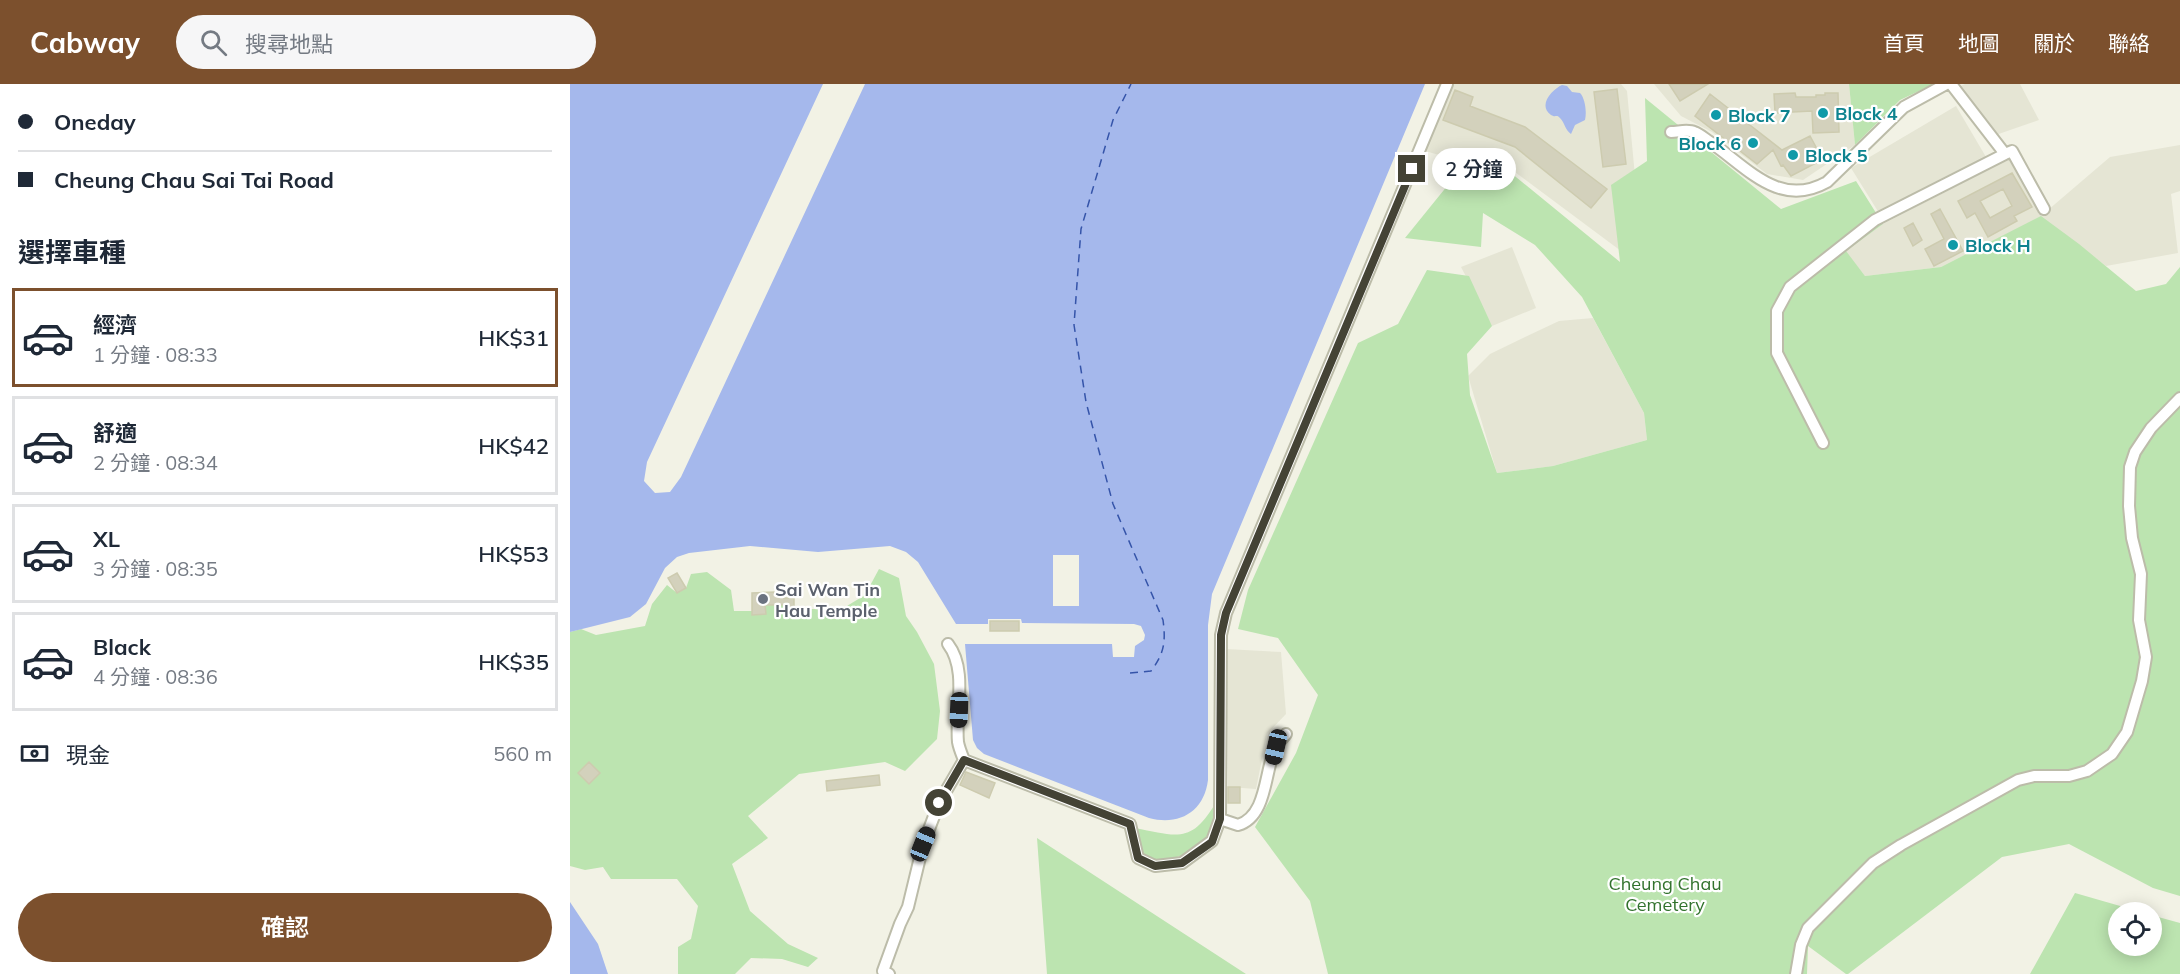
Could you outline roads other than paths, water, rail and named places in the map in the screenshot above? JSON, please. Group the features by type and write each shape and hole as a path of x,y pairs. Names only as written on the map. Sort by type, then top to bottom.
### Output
{"street":[{"path":"964,760 1130,824 1138,858 1155,866 1182,863 1212,842 1220,819 1221,635 1226,613 1447,84"},
{"path":"1671,132 1693,131 1730,155 1769,185 1792,192 1804,192 1827,183 1904,107 1949,84 2005,154"},
{"path":"1823,443 1777,353 1777,311 1790,287 1875,220 2012,151 2044,209"},
{"path":"1796,974 1801,945 1808,928 1880,858 2014,782 2029,777 2069,776 2087,771 2112,754 2123,740 2142,681 2146,657 2139,620 2141,578 2128,506 2130,467 2135,452 2151,428 2180,398"},
{"path":"886,972 900,924 908,907 923,844 939,803 964,760 958,742 960,693 955,655 948,644"},
{"path":"1220,819 1238,825 1250,818 1263,795 1276,747 1286,734"}],"water":[{"path":"570,84 1425,84 1212,594 1208,625 1208,780 1201,801 1188,814 1170,820 1149,818 984,754 973,740 965,644 1112,644 1113,657 1134,657 1135,646 1144,640 1145,635 1141,626 1134,624 1022,623 1021,619 988,619 988,624 956,624 918,562 906,552 890,546 818,552 750,546 689,553 677,557 665,568 646,604 630,617 570,632"},
{"path":"1562,85 1567,86 1572,92 1580,93 1585,105 1585,120 1575,125 1571,134 1560,118 1551,115 1546,107 1548,98"},
{"path":"570,902 598,944 608,974 570,974"}],"place":[{"name":"Block 4","path":"1823,113"},
{"name":"Block 7","path":"1716,115"},
{"name":"Block 6","path":"1753,143"},
{"name":"Block 5","path":"1793,155"},
{"name":"Block H","path":"1953,245"},
{"name":"Sai Wan Tin Hau Temple","path":"763,599"}],"park label":[{"name":"Cheung Chau Cemetery","path":"1665,893"}]}
